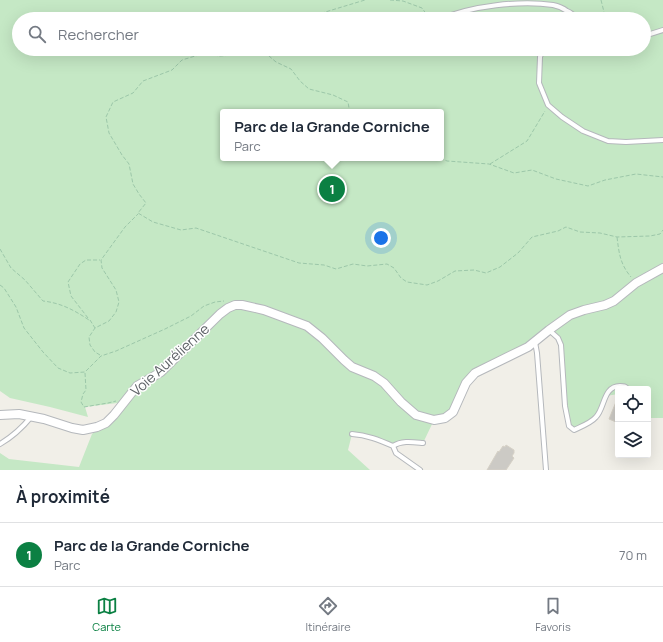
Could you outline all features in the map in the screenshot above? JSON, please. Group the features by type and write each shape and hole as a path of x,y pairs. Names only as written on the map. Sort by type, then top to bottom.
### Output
{"street":[{"path":"235,305 264,310 307,326 322,338 352,367 374,376 384,383 401,402 416,415 434,420 445,418 453,412 466,383 475,373 528,347 570,315 606,305 614,301 636,282 663,268"},
{"name":"Voie Aurélienne","path":"0,415 19,414 44,419 83,430 97,427 106,423 137,386 161,372 220,314 235,305"}],"lane":[{"path":"461,12 483,6 541,3 555,5 569,12"},
{"path":"651,34 663,30"},
{"path":"540,56 539,83 548,105 562,117 583,131 608,141 626,142 663,140"},
{"path":"549,330 558,338 561,345 565,406 569,426 574,430 582,427 596,417 608,392 615,386"},
{"path":"534,342 537,353 546,470"},
{"path":"0,444 20,430 31,417"},
{"path":"352,434 364,435 393,446 396,453 420,470"},
{"path":"393,446 398,443 423,442"}],"path":[{"path":"325,12 365,0"},
{"path":"390,0 403,0 422,8 425,12"},
{"path":"601,0 604,12"},
{"path":"101,356 95,352 90,345 90,337 95,328 109,321 116,312 119,302 116,290 102,268 101,260 125,227 146,203 133,184 129,164 109,133 106,117 113,102 133,93 143,80 172,70 182,60 195,56"},
{"path":"269,56 276,62 291,69 300,81 309,89 333,95 348,102 349,109"},
{"path":"489,164 527,141 548,105"},
{"path":"444,160 489,164 514,173 532,170 556,179 588,186 605,180 636,174 663,177"},
{"path":"138,213 153,222 181,230 196,228 300,263 324,265 336,269 353,264 367,266 387,264 394,268 401,278 407,282 427,285 438,281 455,271 474,270 486,273 500,267 518,253 532,237 566,227 580,232 600,232 617,237 650,236 660,234 663,230"},
{"path":"617,237 620,255 625,270 636,282"},
{"path":"0,249 11,268 25,280 43,301 54,302 74,310 89,320"},
{"path":"95,328 71,296 68,282 80,264 86,260 101,260"},
{"path":"0,284 16,307 24,328 58,368 70,373 85,372 101,356 116,351 165,329 191,316 204,306 215,302 226,301 235,305"},
{"path":"85,372 86,390 82,394 81,402 84,407 119,400 125,402"}],"green space":[{"path":"0,0 663,0 663,418 651,418 651,386 615,386 615,394 606,396 596,417 574,430 569,426 561,345 552,333 475,373 453,412 434,420 423,443 407,442 393,446 352,434 348,450 370,470 0,470 0,453 9,459 79,467 92,434 113,416 125,402 85,407 88,417 10,398 0,391"}],"building":[{"path":"615,404 615,422 609,419"},
{"path":"506,445 514,450 512,456 514,458 506,470 487,470 498,451 499,452 503,446 505,447"}],"place":[{"name":"Parc de la Grande Corniche","path":"332,189"}]}
